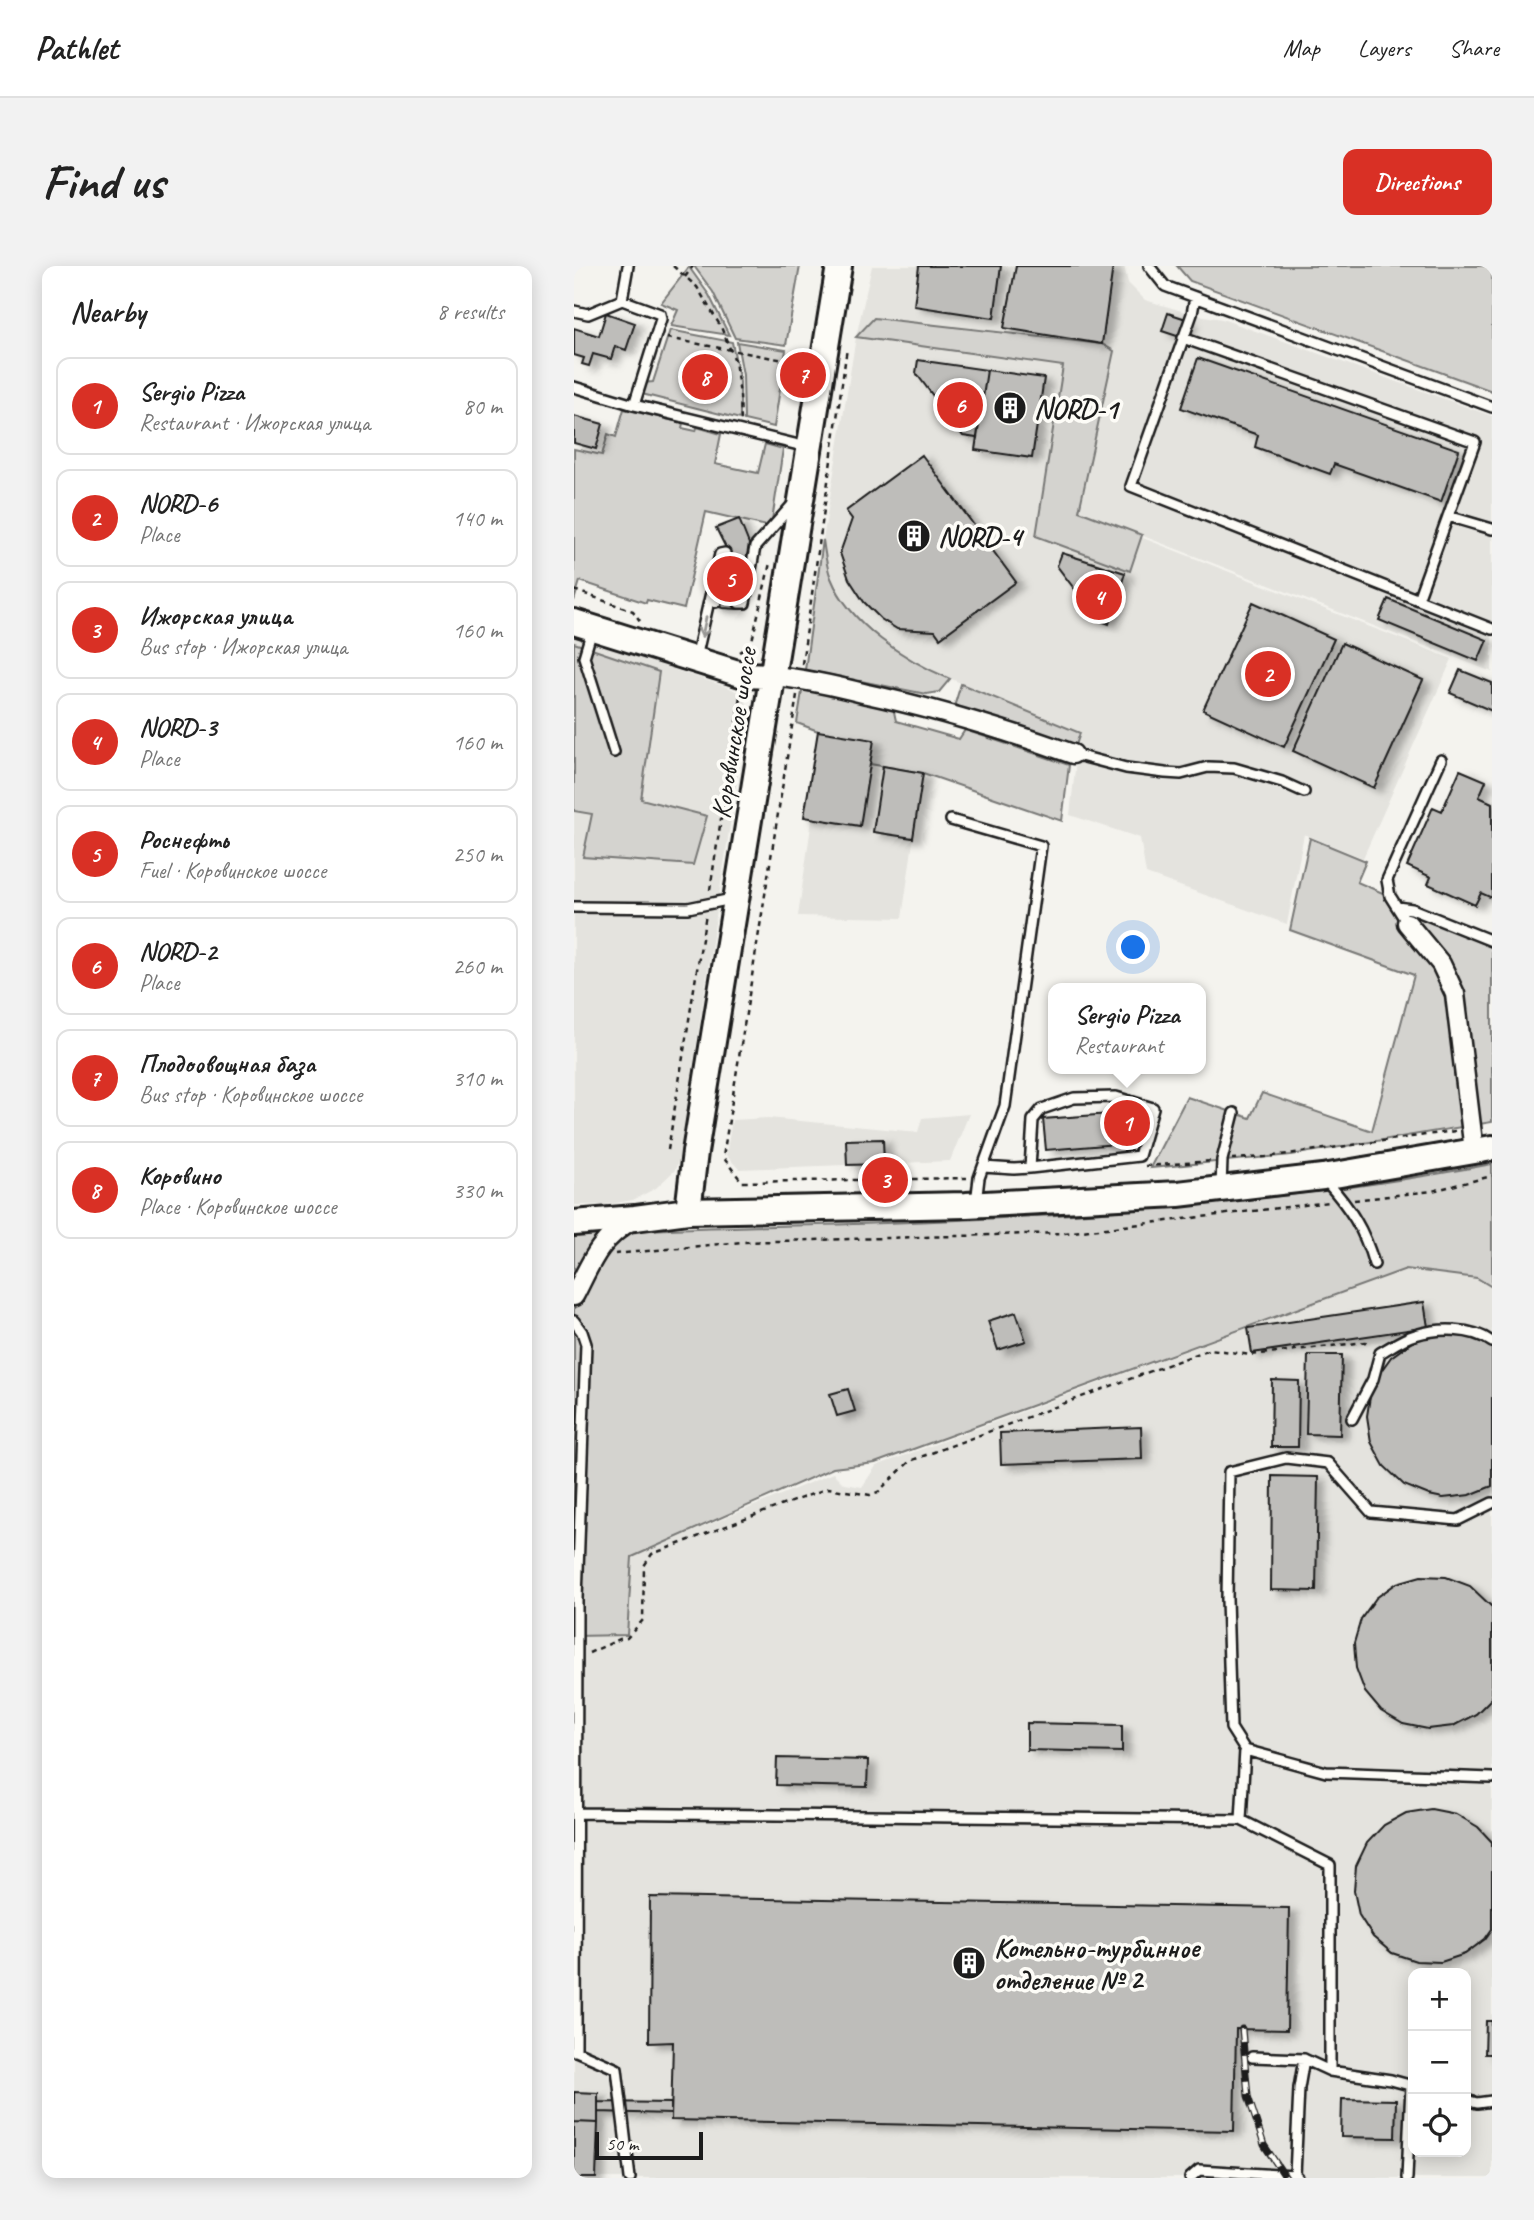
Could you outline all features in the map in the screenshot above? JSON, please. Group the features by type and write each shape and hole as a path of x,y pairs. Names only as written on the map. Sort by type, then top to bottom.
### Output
{"main road":[{"name":"Коровинское шоссе","path":"688,1211 695,1152 839,266"},
{"path":"583,625 744,675 773,676"},
{"path":"574,1223 688,1211 976,1205 1178,1194 1322,1177 1480,1143"}],"street":[{"path":"773,676 800,678 928,707 1073,754"},
{"path":"1407,923 1441,964 1455,994 1480,1143"},
{"path":"574,1296 594,1256 614,1230 635,1218"}],"lane":[{"path":"622,300 628,266"},
{"path":"1149,266 1165,286 1492,407"},
{"path":"1195,297 1131,486 1492,629"},
{"path":"574,311 588,314 622,300 660,314 662,319 634,405"},
{"path":"1183,338 1475,442 1418,600"},
{"path":"574,387 634,405 809,448"},
{"path":"739,603 745,603 752,547 802,494"},
{"path":"1448,516 1492,530"},
{"path":"696,659 712,602 720,554 725,553"},
{"path":"583,625 584,657 614,752"},
{"path":"1073,754 1126,768 1165,774 1181,774 1208,767 1234,768 1282,782 1304,792"},
{"path":"1407,923 1388,891 1387,880 1441,760"},
{"path":"951,820 1041,846 1004,1106 979,1178 976,1205"},
{"path":"574,906 688,908 737,898"},
{"path":"1397,907 1412,909 1492,941"},
{"path":"983,1167 1030,1168 1139,1156 1153,1108 1116,1097 1074,1098 1042,1109 1034,1120 1030,1168"},
{"path":"1221,1189 1222,1160 1234,1113"},
{"path":"1322,1177 1344,1201 1366,1238 1374,1264"},
{"path":"574,1321 578,1323 586,1345 577,1599 575,2051 617,2069 631,2178"},
{"path":"1352,1419 1373,1379 1380,1353 1414,1335 1450,1330 1483,1335 1492,1342"},
{"path":"1241,1820 1245,1750 1231,1728 1227,1599 1229,1472 1286,1458 1328,1463 1371,1512 1458,1520 1492,1503"},
{"path":"1245,1750 1326,1772 1492,1778"},
{"path":"576,1813 1241,1820 1331,1865 1331,2071"},
{"path":"1252,2057 1304,2059 1331,2071 1408,2084"},
{"path":"1190,2178 1199,2171 1296,2177 1299,2088 1304,2059"},
{"path":"1407,2178 1412,2094"},
{"path":"1471,2101 1492,2101"}],"path":[{"path":"673,266 697,287 721,327 736,361 741,431"},
{"path":"685,277 694,266"},
{"path":"656,336 805,363"},
{"path":"847,348 800,678 723,1157 742,1182 979,1178"},
{"path":"574,590 633,611 641,622"},
{"path":"731,650 741,653 751,645"},
{"path":"668,1150 740,696"},
{"path":"1139,1166 1480,1143"},
{"path":"594,1256 742,1242 1064,1233 1432,1191 1492,1176"},
{"path":"577,1659 627,1638 643,1620 644,1566 652,1554 828,1488 870,1495 877,1492 909,1461 1210,1349 1251,1355 1366,1342 1380,1353"}],"shaded area":[{"path":"694,266 800,266 786,345 735,338 713,292"},
{"path":"872,266 1124,266 1128,283 1145,300 1192,314 1222,319 1492,416 1492,672 1079,511 1115,348 1046,500 1452,659 1363,858 1304,834 1287,924 1146,874 1140,838 1070,815 1079,733 923,667 885,642 855,614 836,589 830,577 823,540 856,337"},
{"path":"1177,266 1492,266 1492,391 1190,281"},
{"path":"689,267 709,295 729,335 671,326 678,310 661,303"},
{"path":"874,318 1102,344 1114,351 1079,511 1142,535 1130,571 1036,536 1063,366 856,337"},
{"path":"670,330 732,342 740,382 740,419 638,393 642,383 653,382"},
{"path":"737,342 786,350 774,427 744,420 743,375"},
{"path":"624,409 683,423 682,428 696,431 697,427 721,434 715,464 758,473 765,444 783,449 771,527 706,512 684,609 647,600 646,603 580,581 574,601 574,449 602,455 608,434 616,437"},
{"path":"823,540 831,578 851,611 865,626 898,651 950,679 939,692 926,694 805,670"},
{"path":"574,636 730,688 743,695 748,707 679,1159 675,1170 656,1188 633,1200 605,1205 574,1205"},
{"path":"574,643 659,672 641,799 707,816 693,865 583,857 592,814 574,811"},
{"path":"961,684 1080,733 1074,751 954,707"},
{"path":"803,685 893,707 896,721 959,739 965,730 1069,765 1062,821 923,773 870,764 818,731 797,723"},
{"path":"818,731 870,764 923,773 902,918 798,916 812,819 804,817"},
{"path":"1310,838 1366,861 1357,882 1492,940 1492,1122 1291,1155 1150,1168 1187,1097 1250,1118 1262,1093 1372,1131 1414,975 1290,930"},
{"path":"969,1114 950,1161 739,1169 726,1155 732,1120 768,1118 918,1132 922,1118"},
{"path":"1492,1164 1492,1287 1477,1278 1406,1269 875,1463 833,1468 632,1557 627,1635 574,1636 574,1234 962,1220 1114,1211 1266,1198"},
{"path":"1406,1269 1477,1278 1492,1287 1492,2178 574,2178 574,1636 627,1634 632,1557 833,1473 844,1484 862,1487 876,1466"}],"building":[{"path":"919,266 1001,266 994,318 914,306"},
{"path":"1016,266 1113,266 1102,344 1004,328"},
{"path":"606,313 635,323 626,350 615,346 611,359 593,354 589,366 582,364 584,358 574,355 574,328 599,336"},
{"path":"1168,313 1189,320 1183,338 1162,331"},
{"path":"1198,358 1459,450 1441,502 1334,464 1330,474 1255,447 1258,435 1181,408"},
{"path":"918,360 987,370 977,438 963,436 916,373"},
{"name":"NORD-1","path":"987,370 1044,378 1032,458 975,450"},
{"path":"574,416 603,424 596,449 574,443"},
{"name":"NORD-4","path":"922,455 1016,582 940,638 935,631 897,629 881,619 864,602 849,579 840,553 852,519 846,511"},
{"path":"739,519 749,544 738,609 723,608 715,606 726,548 716,528"},
{"path":"1062,553 1125,573 1109,624 1098,620 1057,566"},
{"path":"1388,599 1487,640 1478,661 1379,620"},
{"path":"1253,602 1334,639 1284,747 1203,710"},
{"path":"1342,643 1423,680 1374,788 1293,751"},
{"path":"1460,670 1492,683 1492,711 1450,693"},
{"path":"818,731 874,740 860,826 804,817"},
{"path":"883,766 923,773 913,838 873,832"},
{"path":"1460,770 1486,781 1479,797 1492,803 1492,898 1481,893 1475,905 1428,884 1431,877 1407,866 1433,807 1442,811"},
{"path":"1137,1112 1136,1128 1132,1135 1117,1144 1046,1150 1043,1119"},
{"path":"883,1139 884,1164 847,1165 846,1140"},
{"path":"1424,1302 1428,1327 1252,1353 1248,1328"},
{"path":"1016,1312 1026,1341 998,1350 988,1321"},
{"path":"1452,1333 1492,1345 1492,1486 1470,1495 1443,1498 1404,1485 1384,1466 1371,1442 1367,1416 1371,1390 1391,1357 1412,1342"},
{"path":"1308,1355 1342,1355 1340,1435 1306,1434"},
{"path":"1272,1380 1299,1381 1298,1447 1271,1447"},
{"path":"848,1389 855,1411 837,1416 830,1394"},
{"path":"1141,1427 1142,1459 1001,1464 1000,1433"},
{"path":"1272,1476 1318,1477 1316,1591 1271,1590"},
{"path":"1421,1576 1446,1577 1470,1586 1492,1607 1492,1698 1476,1714 1453,1726 1428,1729 1403,1724 1381,1711 1365,1692 1356,1668 1354,1643 1361,1619 1376,1598 1397,1583"},
{"path":"1027,1723 1122,1725 1122,1752 1027,1750"},
{"path":"777,1758 868,1760 867,1787 776,1785"},
{"path":"1431,1809 1456,1814 1478,1827 1492,1842 1492,1929 1485,1939 1465,1954 1441,1962 1416,1961 1392,1953 1373,1937 1359,1915 1354,1891 1356,1866 1367,1843 1384,1825 1406,1813"},
{"name":"Котельно-турбинное отделение № 2","path":"650,1897 1289,1908 1287,2030 1236,2029 1234,2131 671,2120 673,2042 649,2043"},
{"path":"1486,2021 1492,2021 1492,2054 1485,2054"},
{"path":"574,2092 598,2093 598,2123 574,2122"},
{"path":"1342,2099 1396,2100 1395,2138 1341,2137"},
{"path":"598,2102 671,2103 671,2114 598,2112"},
{"path":"574,2122 598,2123 596,2178 574,2178"}],"railway":[{"path":"1242,2029 1248,2096 1264,2145 1286,2178"}],"place":[{"name":"Плодоовощная база","path":"803,375"},
{"name":"Коровино","path":"705,377"},
{"name":"NORD-2","path":"960,405"},
{"name":"NORD-1","path":"1010,408"},
{"name":"NORD-4","path":"914,536"},
{"name":"Роснефть","path":"730,579"},
{"name":"NORD-3","path":"1099,597"},
{"name":"NORD-6","path":"1268,674"},
{"name":"Sergio Pizza","path":"1127,1123"},
{"name":"Ижорская улица","path":"885,1180"},
{"name":"Котельно-турбинное отделение № 2","path":"969,1963"}]}
